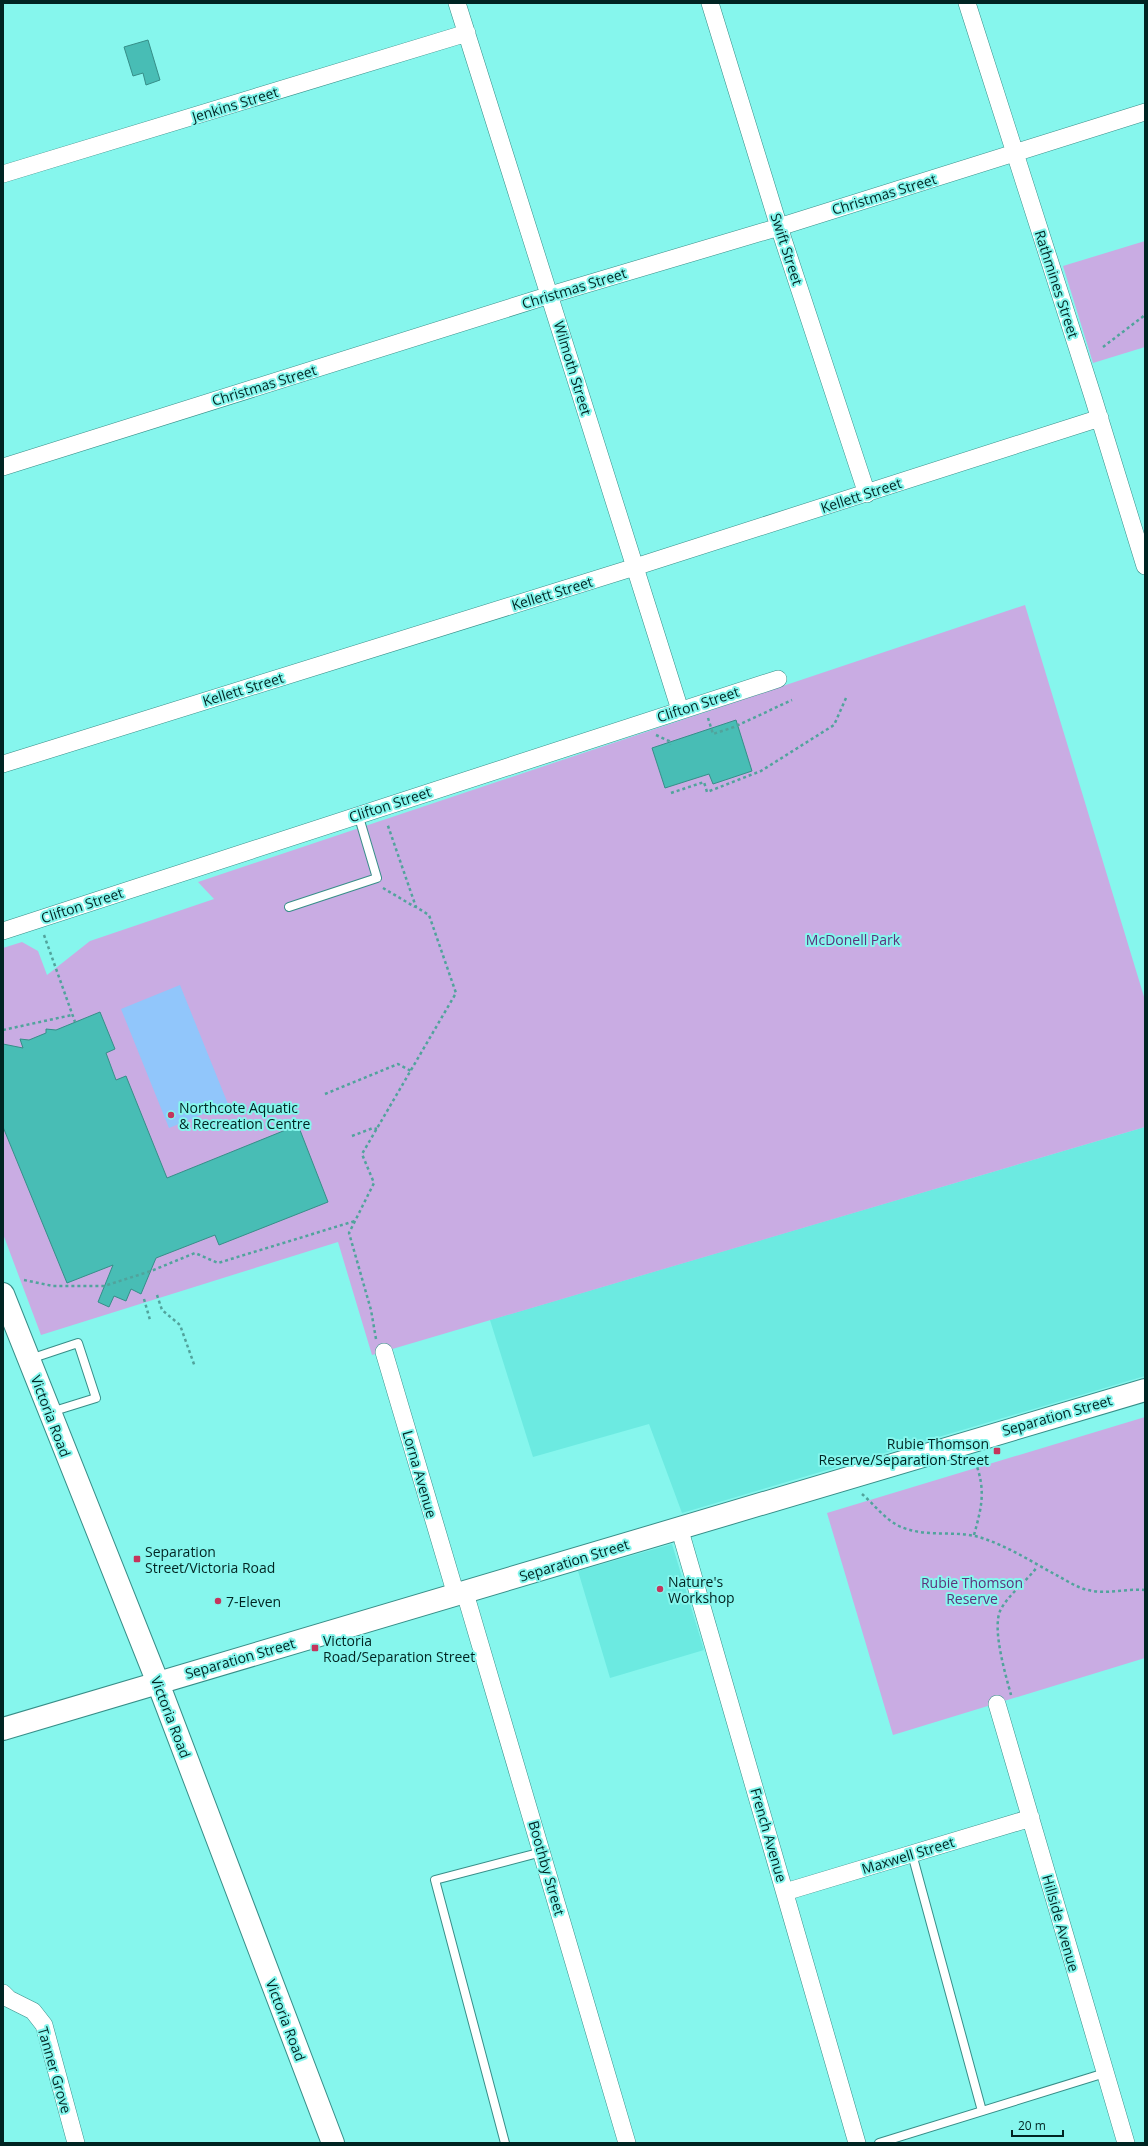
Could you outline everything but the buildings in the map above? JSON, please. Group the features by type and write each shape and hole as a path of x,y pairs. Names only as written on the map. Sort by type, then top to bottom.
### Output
{"street":[{"name":"Wilmoth Street","path":"457,3 680,710"},
{"name":"Swift Street","path":"710,3 779,227 867,494"},
{"name":"Rathmines Street","path":"967,3 1100,418 1145,566"},
{"name":"Jenkins Street","path":"3,174 467,33"},
{"name":"Christmas Street","path":"3,467 550,295 779,227 1016,154 1145,112"},
{"name":"Kellett Street","path":"3,764 867,494 1100,418"},
{"name":"Clifton Street","path":"3,931 358,814 778,679"},
{"name":"Victoria Road","path":"3,1294 158,1683 333,2143"},
{"name":"Lorna Avenue","path":"384,1352 461,1594"},
{"name":"Separation Street","path":"3,1729 1145,1390"},
{"name":"French Avenue","path":"679,1528 857,2143"},
{"name":"Boothby Street","path":"461,1594 542,1852 626,2143"},
{"name":"Hillside Avenue","path":"997,1704 1126,2143"},
{"name":"Maxwell Street","path":"785,1892 1031,1818"},
{"name":"Tanner Grove","path":"3,1993 9,1999 33,2011 44,2025 76,2143"}],"lane":[{"path":"289,907 377,878 358,814"},
{"path":"30,1360 78,1343 96,1398 50,1412"},
{"path":"505,2143 435,1880 542,1852"},
{"path":"912,1854 982,2111"},
{"path":"880,2143 1105,2073"}],"path":[{"path":"1103,348 1145,315"},
{"path":"671,793 704,782 707,792 761,771 834,725 846,698"},
{"path":"704,704 713,734 792,700"},
{"path":"381,807 416,907"},
{"path":"368,880 429,915 456,994 362,1154 374,1183 349,1233 371,1310 376,1339 384,1352"},
{"path":"39,919 75,1022"},
{"path":"3,1030 72,1015"},
{"path":"325,1094 398,1064 411,1071"},
{"path":"352,1136 374,1128 376,1129"},
{"path":"24,1280 53,1286 104,1286 151,1271 195,1253 218,1264 355,1221"},
{"path":"157,1295 162,1310 180,1325 195,1367"},
{"path":"144,1299 150,1320"},
{"path":"974,1535 982,1494 982,1480 975,1460"},
{"path":"860,1493 889,1519 906,1529 926,1533 974,1535 1008,1549 1037,1567 1087,1590 1104,1593 1145,1590"},
{"path":"1013,1699 1000,1651 998,1631 1000,1610 1013,1594 1027,1581 1037,1567"}],"shaded area":[{"path":"180,985 228,1104 169,1128 121,1009"},
{"path":"1145,1127 1145,1376 682,1513 649,1424 533,1457 490,1320"},
{"path":"672,1544 704,1650 610,1678 578,1571"}],"green space":[{"path":"1145,241 1145,347 1093,363 1063,266"},
{"name":"McDonell Park","path":"1025,605 1145,1000 1145,1127 372,1355 338,1242 41,1335 3,1234 3,948 22,942 38,951 47,975 90,941 214,899 198,882"},
{"name":"Rubie Thomson Reserve","path":"1145,1417 1145,1658 893,1735 827,1513"}],"place":[{"name":"Northcote Aquatic & Recreation Centre","path":"171,1115"},
{"name":"Rubie Thomson Reserve/Separation Street","path":"997,1451"},
{"name":"Separation Street/Victoria Road","path":"137,1559"},
{"name":"Nature's Workshop","path":"660,1589"},
{"name":"7-Eleven","path":"218,1601"},
{"name":"Victoria Road/Separation Street","path":"315,1648"}]}
